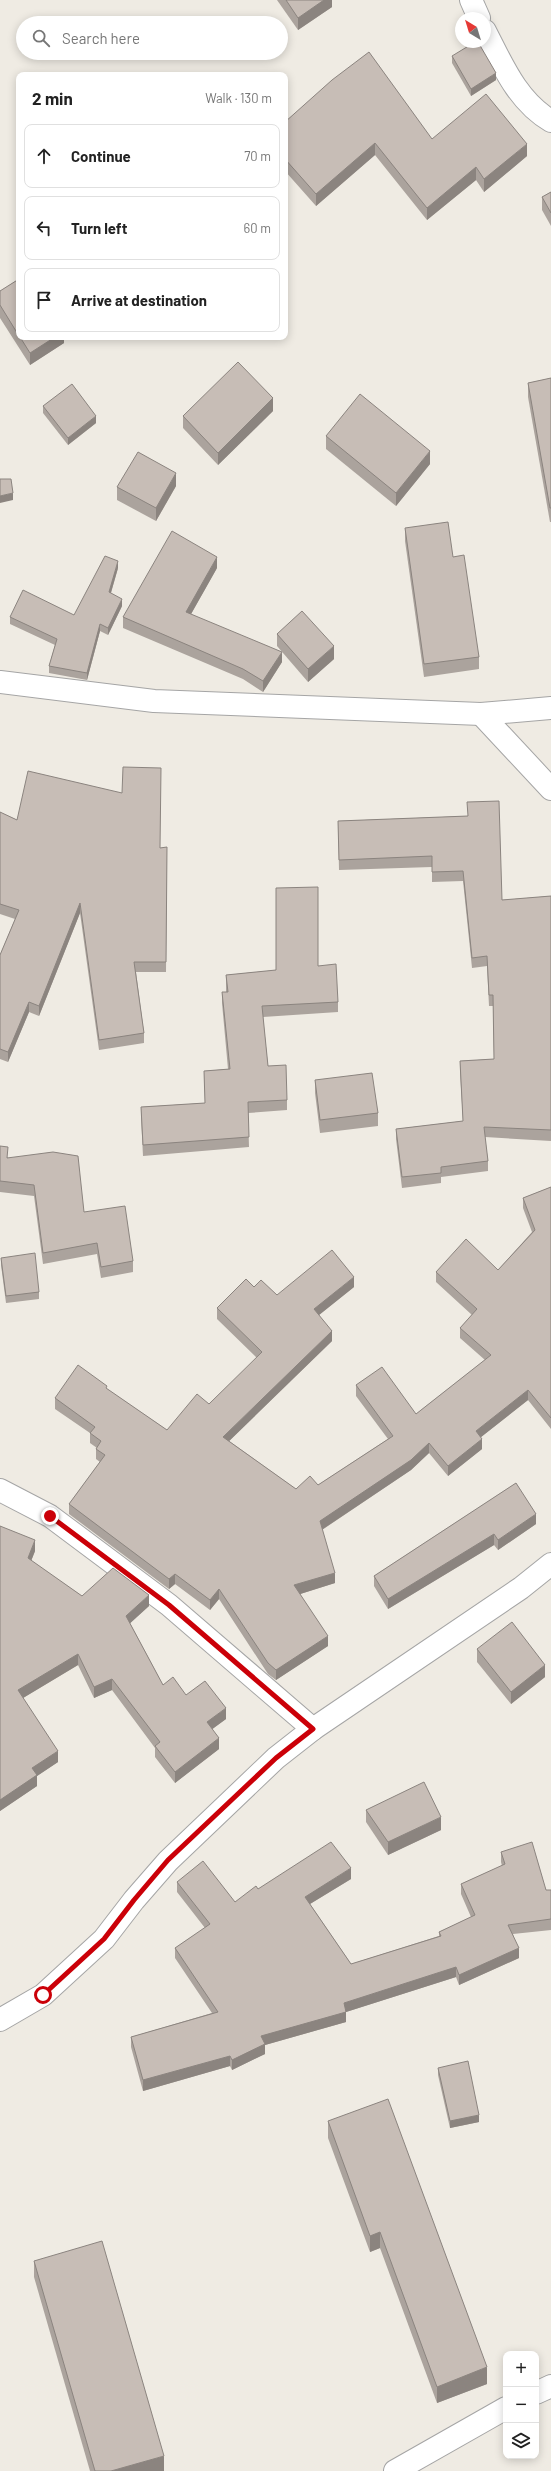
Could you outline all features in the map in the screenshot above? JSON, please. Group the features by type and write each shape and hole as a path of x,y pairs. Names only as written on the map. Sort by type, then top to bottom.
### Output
{"street":[{"path":"471,0 476,12"},
{"path":"491,43 508,76 522,97 551,121"},
{"path":"0,682 154,701 481,714 551,708"},
{"path":"481,714 551,789"},
{"path":"0,1490 50,1516 169,1605 313,1729"},
{"path":"0,2020 43,1995 104,1939 134,1900 168,1860 276,1758 313,1729 521,1588 551,1564"},
{"path":"539,2392 551,2386"},
{"path":"395,2471 503,2410"}],"building":[{"path":"286,0 324,0 298,18"},
{"path":"465,48 481,48 496,73 471,89 452,56"},
{"path":"369,52 432,139 486,94 527,144 484,179 476,167 427,208 375,143 316,194 288,162 288,119 332,80"},
{"path":"551,192 551,213 542,197"},
{"path":"16,281 16,331 0,305 0,291"},
{"path":"22,340 50,340 30,353"},
{"path":"238,362 273,398 218,453 183,416"},
{"path":"551,378 551,508 550,508 528,383"},
{"path":"72,384 96,416 68,438 43,406"},
{"path":"360,394 430,451 396,493 326,436"},
{"path":"138,452 176,473 156,508 117,487"},
{"path":"0,479 11,479 13,493 0,496"},
{"path":"448,522 453,557 464,555 479,657 424,664 405,528"},
{"path":"172,531 217,557 186,612 282,652 263,681 243,669 123,617"},
{"path":"105,556 118,561 109,592 122,599 108,628 100,624 87,673 49,666 57,639 10,617 23,590 74,615"},
{"path":"302,611 334,646 308,669 277,634"},
{"path":"123,767 161,768 160,848 167,847 166,962 134,962 144,1033 99,1040 80,903 39,1006 29,1002 8,1052 0,1049 0,955 19,910 0,904 0,812 17,820 28,771 122,793"},
{"path":"499,801 502,900 551,896 551,1130 484,1127 488,1161 441,1167 441,1173 402,1177 396,1129 463,1121 460,1061 494,1059 493,995 489,995 487,956 472,958 463,871 432,872 432,856 339,860 338,821 468,816 467,802"},
{"path":"318,887 318,966 336,964 338,1002 262,1006 268,1066 286,1065 287,1100 248,1102 249,1137 143,1145 141,1107 205,1103 204,1071 230,1069 222,992 228,992 226,975 276,970 276,888"},
{"path":"372,1073 378,1113 320,1120 315,1080"},
{"path":"0,1146 8,1147 7,1158 53,1152 78,1156 84,1212 125,1206 133,1261 101,1267 97,1243 43,1253 34,1185 0,1181"},
{"path":"551,1187 551,1418 528,1390 476,1431 482,1439 448,1466 429,1443 411,1460 320,1521 335,1573 294,1585 328,1636 276,1670 268,1663 219,1589 210,1600 175,1574 169,1579 69,1504 105,1455 96,1449 101,1441 90,1433 95,1427 55,1398 78,1365 107,1386 106,1388 167,1430 197,1394 209,1404 262,1352 217,1308 246,1279 254,1287 261,1280 277,1295 332,1250 354,1277 314,1309 332,1331 223,1437 296,1489 310,1476 318,1485 393,1436 356,1385 382,1367 416,1414 491,1355 460,1328 477,1309 436,1272 466,1239 498,1270 535,1230 523,1198"},
{"path":"35,1253 39,1292 6,1296 1,1258"},
{"path":"516,1483 536,1514 498,1540 494,1534 388,1599 374,1576"},
{"path":"0,1526 35,1540 28,1558 82,1596 113,1568 149,1595 126,1616 163,1685 173,1677 186,1695 205,1681 226,1708 207,1722 219,1738 175,1772 155,1746 160,1742 112,1679 94,1687 78,1654 18,1690 58,1751 32,1768 37,1775 0,1800"},
{"path":"512,1622 545,1665 511,1692 477,1649"},
{"path":"424,1782 441,1817 388,1842 366,1810"},
{"path":"331,1842 351,1868 305,1897 351,1964 441,1936 439,1932 475,1915 461,1884 505,1864 501,1852 532,1842 546,1890 551,1890 551,1919 508,1925 519,1948 459,1975 456,1967 344,2003 346,2012 261,2036 265,2044 232,2060 230,2056 143,2080 131,2037 218,2012 175,1948 210,1924 177,1882 203,1861 235,1902 256,1886 258,1889"},
{"path":"468,2061 479,2115 450,2121 438,2068"},
{"path":"388,2099 487,2367 437,2387 380,2232 370,2236 328,2121"},
{"path":"102,2241 164,2456 111,2471 95,2471 34,2261"}],"route":[{"path":"43,1995 104,1939 134,1900 168,1860 276,1758 313,1729 169,1605 50,1516"}]}
